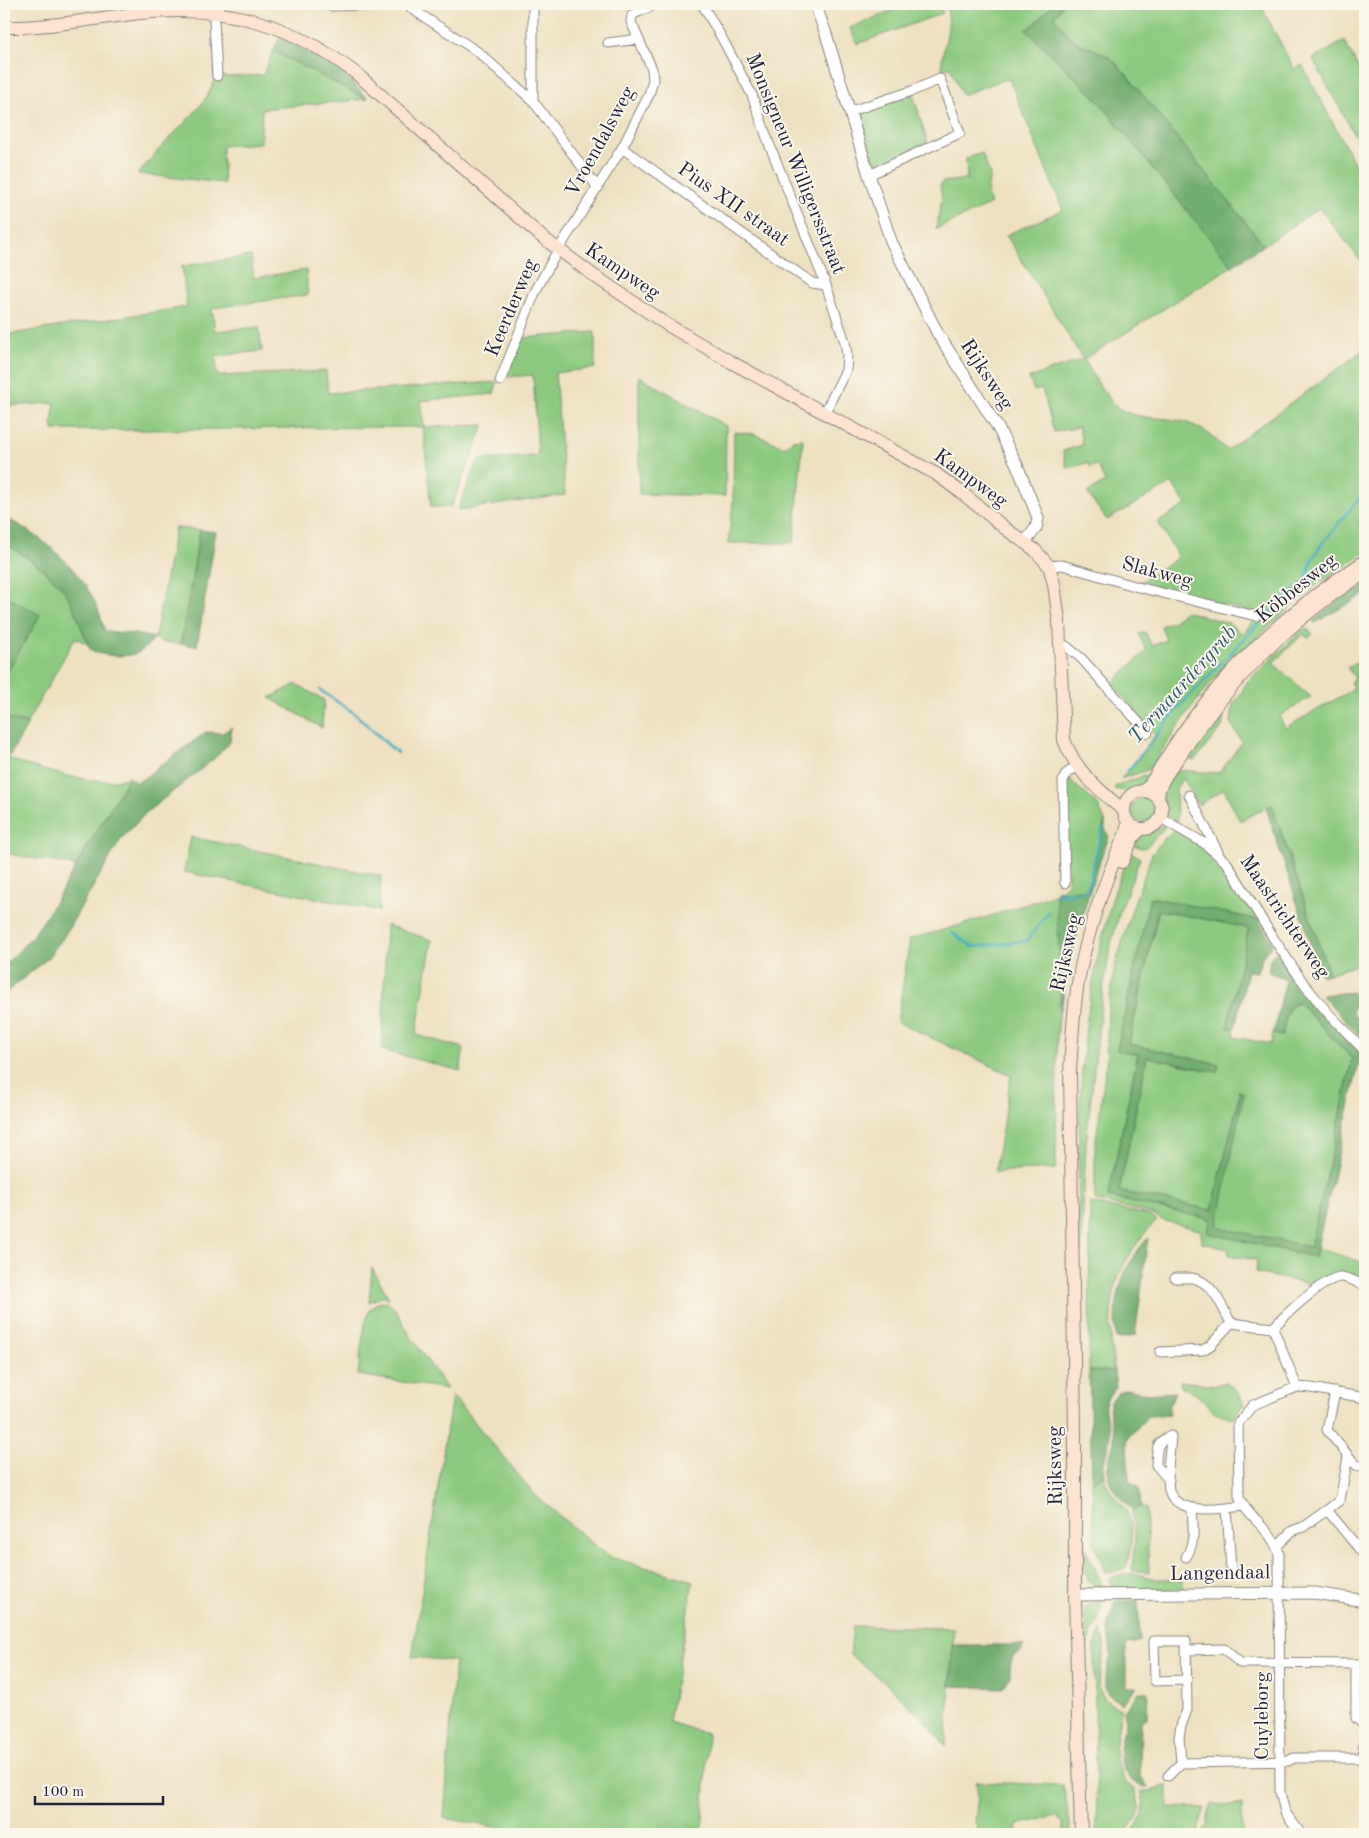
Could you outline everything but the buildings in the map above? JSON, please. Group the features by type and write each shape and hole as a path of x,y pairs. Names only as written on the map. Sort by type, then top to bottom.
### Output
{"main road":[{"name":"Kampweg","path":"4,27 33,26 165,11 219,8 271,25 304,39 344,65 558,250 666,324 824,414 936,474 1026,542"},
{"path":"1026,542 1049,566 1054,584 1060,646 1063,734 1071,756 1088,780 1134,827 1141,829 1152,827 1160,818 1162,808 1158,798 1144,790 1129,796 1125,802 1125,816"},
{"name":"Köbbesweg","path":"1144,790 1152,782 1198,713 1247,657 1295,612 1365,561"},
{"name":"Köbbesweg","path":"1158,798 1160,787 1193,736 1243,674 1302,618 1365,573"},
{"path":"1088,780 1119,795 1129,796"},
{"name":"Rijksweg","path":"1081,1834 1075,1595 1070,1072 1079,976 1095,914 1126,832 1125,816"},
{"name":"Rijksweg","path":"1071,1098 1079,1016 1093,945 1115,878 1133,837 1141,829"}],"street":[{"path":"320,4 332,6 396,4"},
{"path":"409,4 412,9 478,52 533,101 598,188"},
{"path":"533,4 533,101"},
{"name":"Vroendalsweg","path":"558,250 622,148 649,95 653,80 652,69 631,22 632,15 656,4"},
{"name":"Monsigneur Willigersstraat","path":"702,4 724,40 752,95 770,146 826,284 845,342 847,355 846,370 824,414"},
{"name":"Rijksweg","path":"815,4 851,111 869,175 891,241 948,351 997,426 1038,518 1036,528 1026,542"},
{"path":"217,76 214,17 219,8"},
{"path":"608,43 639,38"},
{"path":"851,111 912,91 940,79 960,132 869,175"},
{"name":"Pius XII straat","path":"622,148 812,283 826,284"},
{"name":"Keerderweg","path":"500,381 532,297 558,250"},
{"name":"Slakweg","path":"1049,566 1062,566 1256,616"},
{"path":"1060,646 1066,646 1081,658 1148,733"},
{"path":"1065,883 1063,781 1066,774 1077,766"},
{"path":"1189,795 1220,857"},
{"name":"Maastrichterweg","path":"1160,818 1204,843 1220,857 1236,876 1272,936 1312,994 1365,1052"},
{"path":"1274,1328 1283,1317 1318,1288 1330,1281 1341,1277 1365,1286"},
{"path":"1176,1278 1193,1278 1207,1285 1218,1299 1231,1323"},
{"path":"1231,1323 1274,1328"},
{"path":"1160,1352 1203,1350 1211,1345 1231,1323"},
{"path":"1274,1328 1297,1387"},
{"path":"1348,1457 1340,1500 1303,1527 1292,1531 1277,1546 1274,1539 1242,1506 1239,1496 1238,1423 1253,1405 1297,1387 1365,1398"},
{"path":"1335,1392 1327,1430 1356,1465 1365,1467"},
{"path":"1169,1480 1170,1491 1173,1497 1192,1509 1242,1506"},
{"path":"1227,1508 1231,1569"},
{"path":"1186,1557 1191,1549 1194,1538 1192,1509"},
{"path":"1327,1510 1365,1556"},
{"name":"Cuyleborg","path":"1277,1546 1280,1593 1280,1792 1286,1812 1301,1834"},
{"name":"Langendaal","path":"1075,1595 1315,1593 1365,1601"},
{"path":"1181,1763 1179,1737 1187,1710 1186,1641 1154,1641 1155,1681 1186,1680"},
{"path":"1187,1650 1224,1649 1240,1662 1361,1664 1356,1718 1364,1724"},
{"path":"1363,1744 1364,1757 1362,1760 1364,1762 1365,1778"},
{"path":"1168,1776 1181,1763 1280,1762 1294,1758 1359,1758 1362,1760"}],"green space":[{"path":"907,4 939,4 943,13 857,44 850,28"},
{"path":"945,4 1053,4 1027,30 1102,105 1232,266 1084,359 1095,378 1117,407 1141,416 1177,420 1191,424 1208,434 1227,450 1365,349 1365,553 1319,583 1222,670 1206,688 1150,769 1121,779 1155,735 1112,683 1146,651 1139,634 1145,632 1152,646 1166,640 1161,626 1174,621 1185,611 1229,623 1243,634 1258,614 1139,583 1176,559 1177,555 1158,522 1186,505 1172,483 1107,520 1087,493 1105,482 1097,465 1090,467 1088,463 1067,468 1063,451 1082,445 1079,427 1054,432 1042,389 1034,391 1029,378 1083,359 1006,235 1063,210 1009,79 962,95 950,67 942,70 948,28 948,12"},
{"path":"1053,4 1063,4 1054,17 1069,36 1079,44 1110,57 1125,73 1264,245 1232,266 1102,105 1026,30 1034,25"},
{"path":"1063,4 1260,4 1294,69 1302,65 1365,183 1365,266 1319,208 1264,245 1125,73 1110,57 1079,44 1069,36 1054,17"},
{"path":"280,37 338,68 368,98 273,51"},
{"path":"1344,41 1365,80 1365,154 1313,59"},
{"path":"273,51 367,99 262,109 261,143 222,146 224,183 138,174 206,98 215,78 215,68 225,77 263,75"},
{"path":"913,94 928,144 876,168 860,112"},
{"path":"982,153 990,174 987,194 991,204 936,229 942,198 940,186 942,182 967,179 966,158"},
{"path":"251,256 254,278 306,270 308,295 212,308 215,331 259,327 262,351 216,356 217,376 326,371 328,393 497,382 494,394 421,401 424,427 484,425 451,507 431,507 423,427 53,430 52,421 55,403 4,406 4,335 187,307 182,266"},
{"path":"595,332 595,368 555,373 565,495 458,510 478,460 536,456 538,453 533,375 507,377 521,338"},
{"path":"639,376 726,426 725,496 639,494"},
{"path":"734,432 754,434 785,447 792,440 803,439 794,542 728,543 733,504"},
{"path":"4,517 46,544 71,567 91,594 105,631 155,638 142,651 132,655 106,655 90,649 74,608 62,588 38,566 4,543"},
{"path":"175,528 200,530 181,644 161,642 155,638"},
{"path":"200,530 216,532 197,646 181,644"},
{"path":"4,543 38,566 62,587 73,606 88,644 75,638 7,758 51,772 86,779 102,781 129,777 76,866 4,853"},
{"path":"1365,583 1365,594 1315,623 1313,621 1336,602"},
{"path":"4,595 40,615 4,678"},
{"path":"1305,627 1313,634 1308,638 1303,634 1273,663 1311,697 1279,716 1285,728 1354,689 1350,682 1355,678 1348,669 1348,666 1365,661 1365,962 1329,974 1272,805 1240,821 1224,789 1199,805 1183,778 1176,789 1177,822 1166,814 1162,795 1164,787 1176,770 1218,773 1221,771 1242,742 1231,723 1233,704 1247,682"},
{"path":"296,684 324,700 322,728 270,698"},
{"path":"1226,702 1222,727 1195,760 1185,759 1183,755"},
{"path":"4,717 28,724 8,759 4,757"},
{"path":"232,727 230,742 215,758 147,812 121,839 63,938 47,959 4,994 4,965 26,944 44,920 129,777 137,783 206,732 223,733"},
{"path":"1150,774 1144,786 1125,791 1114,789 1117,785"},
{"path":"1068,775 1074,784 1098,805 1105,821 1088,890 1059,891 1068,884 1066,784"},
{"path":"1143,798 1152,801 1155,810 1152,819 1143,822 1134,819 1131,810 1134,801"},
{"path":"1272,805 1329,974 1321,976 1266,808"},
{"path":"1105,821 1105,829 1109,837 1080,922 1061,1010 1056,891 1088,890"},
{"path":"1162,825 1167,825 1146,847 1142,848 1133,845 1142,834"},
{"path":"1174,829 1216,857 1230,874 1259,920 1150,897 1117,1049 1138,1054 1108,1197 1211,1219 1208,1233 1315,1257 1317,1248 1365,1263 1365,1283 1345,1276 1320,1286 1256,1273 1257,1260 1229,1255 1228,1248 1202,1243 1199,1230 1162,1220 1149,1213 1095,1200 1095,1147 1106,1065 1108,1010 1115,966 1133,906 1152,854"},
{"path":"191,837 381,876 379,911 184,872"},
{"path":"1131,852 1140,858 1120,911 1111,944 1103,989 1086,1143 1081,1253 1079,1255 1080,1094 1088,1014 1094,974 1108,913 1118,882"},
{"path":"1057,892 1061,989 1057,1042 1056,1169 995,1172 1011,1075 897,1022 910,939 992,916"},
{"path":"1150,897 1259,920 1273,944 1262,957 1257,972 1248,971 1235,1027 1227,1028 1248,928 1158,910 1129,1044 1219,1064 1217,1072 1147,1057 1119,1191 1212,1210 1240,1093 1238,1091 1244,1093 1217,1227 1310,1247 1352,1058 1298,1002 1290,1007 1282,1036 1273,1034 1286,979 1268,972 1270,959 1277,950 1320,1009 1361,1054 1315,1257 1208,1233 1210,1219 1108,1197 1138,1054 1117,1050"},
{"path":"1159,909 1247,928 1248,931 1228,1028 1234,1028 1234,1037 1271,1044 1273,1034 1282,1036 1288,1011 1290,1007 1298,1002 1352,1058 1310,1248 1217,1227 1240,1093 1212,1210 1119,1191 1147,1057 1216,1072 1218,1064 1129,1044"},
{"path":"386,925 432,940 416,1035 464,1048 460,1071 382,1050"},
{"path":"1365,991 1365,1012 1359,1006 1353,1007 1352,1011 1354,1016 1362,1020 1365,1019 1365,1041 1321,995"},
{"path":"1090,1203 1148,1215 1157,1221 1145,1233 1128,1256 1115,1287 1111,1319 1114,1371 1089,1371"},
{"path":"1148,1238 1135,1336 1116,1339 1116,1311 1125,1272 1131,1260"},
{"path":"372,1268 389,1298 381,1297 369,1302"},
{"path":"381,1302 389,1303 395,1309 411,1337 447,1389 358,1375 368,1313 373,1306"},
{"path":"1089,1371 1114,1371 1116,1387 1109,1395 1105,1404 1110,1432 1104,1464 1104,1475 1092,1482"},
{"path":"1180,1381 1216,1385 1225,1382 1237,1392 1244,1405 1235,1417 1226,1417 1218,1414 1196,1394 1181,1388"},
{"path":"1128,1389 1146,1394 1175,1392 1169,1407 1169,1415 1148,1416 1128,1438 1129,1481 1139,1488 1141,1506 1132,1510 1113,1488 1108,1474 1109,1460 1114,1441 1114,1429 1110,1412 1111,1401 1120,1391"},
{"path":"452,1395 536,1496 600,1550 610,1557 693,1581 669,1722 708,1734 702,1834 533,1834 444,1818 455,1661 412,1657"},
{"path":"1104,1475 1109,1488 1126,1511 1131,1522 1130,1552 1124,1570 1106,1573 1094,1544 1092,1482"},
{"path":"1141,1506 1146,1508 1149,1572 1132,1570 1135,1537 1132,1510"},
{"path":"1085,1547 1100,1580 1101,1588 1090,1582 1085,1572"},
{"path":"1134,1573 1156,1579 1183,1579 1183,1589 1112,1588 1109,1579 1111,1577"},
{"path":"1138,1600 1140,1640 1135,1643 1126,1644 1126,1687 1137,1687 1122,1704 1108,1694 1105,1687 1105,1678 1111,1655 1108,1629 1115,1601"},
{"path":"1102,1601 1098,1620 1086,1647 1085,1608"},
{"path":"853,1626 954,1628 946,1746 924,1720 888,1685 850,1655"},
{"path":"1101,1630 1104,1645 1099,1682 1100,1690 1110,1703 1121,1709 1115,1750 1116,1760 1125,1782 1134,1789 1140,1809 1137,1818 1126,1834 1097,1834 1094,1649"},
{"path":"953,1645 1024,1645 1020,1652 1013,1656 1010,1677 1003,1688 950,1686"},
{"path":"1139,1692 1148,1692 1147,1718 1141,1721 1140,1775 1148,1787 1136,1784 1131,1780 1123,1769 1120,1756 1125,1721 1124,1711"},
{"path":"976,1782 1063,1785 1072,1834 1064,1834 1063,1824 1056,1816 1016,1825 1017,1834 981,1834 975,1823 978,1796"},
{"path":"1168,1786 1168,1807 1205,1808 1199,1826 1199,1834 1132,1834 1144,1810 1141,1791 1151,1791"},
{"path":"1211,1804 1242,1805 1242,1834 1203,1834 1204,1828 1207,1827 1207,1817"}],"waterway":[{"name":"Termaardergrub","path":"1264,618 1306,579 1318,549 1365,491"},
{"name":"Termaardergrub","path":"1127,772 1180,706 1262,620"},
{"name":"Termaardergrub","path":"320,690 354,713 397,753"},
{"name":"Termaardergrub","path":"1055,895 1056,893 1076,893 1087,890 1103,828"},
{"name":"Termaardergrub","path":"951,932 973,947 1027,941 1048,912"}]}
